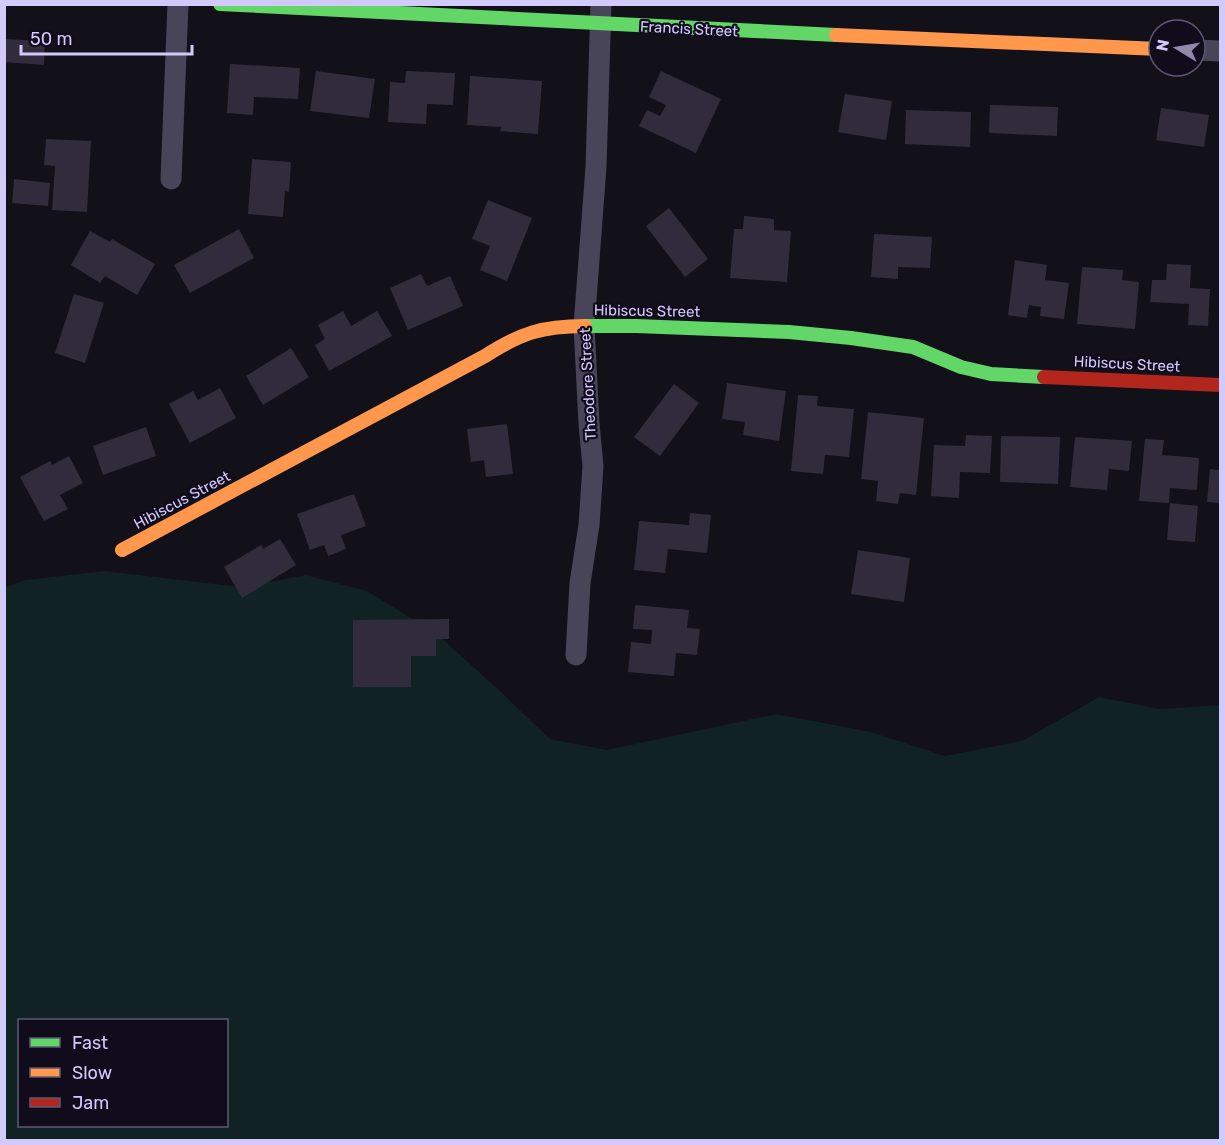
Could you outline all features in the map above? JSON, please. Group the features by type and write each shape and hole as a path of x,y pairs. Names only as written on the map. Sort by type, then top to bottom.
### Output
{"street":[{"path":"171,179 178,4"},
{"name":"Francis Street","path":"220,4 600,14 974,42 1147,49"},
{"name":"Theodore Street","path":"576,655 580,583 589,525 593,466 584,326 596,167 600,14"},
{"name":"Hibiscus Street","path":"122,550 485,356 512,339 542,329 563,326 636,326 766,331 851,338 913,347 961,367 991,374 1221,385"}],"shaded area":[{"path":"105,571 240,587 306,575 367,591 437,634 550,739 607,750 776,714 871,732 945,756 1022,741 1099,697 1160,709 1220,705 1220,1140 5,1140 4,588 25,580"}],"building":[{"path":"4,39 45,41 44,65 4,62"},
{"path":"230,64 300,68 298,99 254,97 253,115 227,113"},
{"path":"316,71 375,79 369,118 310,111"},
{"path":"406,71 455,73 453,105 427,104 426,124 388,122 390,82 405,83"},
{"path":"661,71 721,99 696,153 639,126 647,110 660,116 666,105 649,97"},
{"path":"470,76 542,81 538,134 500,131 501,127 467,125"},
{"path":"845,94 892,101 886,140 838,132"},
{"path":"990,105 1058,107 1057,136 989,133"},
{"path":"1161,108 1209,115 1204,147 1156,140"},
{"path":"906,110 971,112 970,147 905,144"},
{"path":"46,139 91,141 87,212 52,210 55,166 44,165"},
{"path":"252,159 291,162 289,192 285,191 283,217 248,214"},
{"path":"14,179 50,183 48,206 12,203"},
{"path":"488,200 532,218 507,281 480,270 490,246 472,239"},
{"path":"669,208 708,259 685,277 646,226"},
{"path":"744,216 774,219 774,230 791,231 787,282 730,278 734,229 743,229"},
{"path":"239,229 254,258 190,293 174,265"},
{"path":"90,231 110,242 112,239 155,264 137,295 105,276 100,283 71,265"},
{"path":"874,234 932,237 930,268 898,267 898,279 871,277"},
{"path":"1015,260 1047,265 1045,280 1069,283 1064,319 1040,316 1041,307 1029,305 1027,318 1008,315"},
{"path":"1167,264 1191,265 1190,288 1210,289 1208,326 1188,325 1189,304 1150,302 1152,280 1166,280"},
{"path":"1082,267 1123,270 1122,280 1139,282 1135,329 1077,324"},
{"path":"421,274 427,286 450,276 463,306 408,330 390,288"},
{"path":"74,294 104,303 85,363 55,353"},
{"path":"343,311 351,326 377,311 392,336 329,371 315,345 325,339 318,325"},
{"path":"291,348 309,377 263,405 246,376"},
{"path":"727,383 786,391 779,441 743,435 745,422 722,419"},
{"path":"674,384 699,403 660,456 634,437"},
{"path":"220,388 236,418 190,443 169,404 193,391 198,400"},
{"path":"798,395 818,396 817,406 854,409 849,457 825,455 823,474 791,471"},
{"path":"868,412 924,418 916,495 900,493 898,504 876,501 878,481 861,479"},
{"path":"507,424 513,474 486,477 484,460 471,462 467,429"},
{"path":"146,427 156,456 103,475 93,446"},
{"path":"966,435 992,436 990,473 960,472 959,498 931,496 934,445 965,446"},
{"path":"1001,436 1060,437 1058,484 1000,482"},
{"path":"1075,437 1132,441 1129,471 1109,469 1107,490 1070,487"},
{"path":"1145,439 1164,440 1162,455 1199,458 1197,490 1170,488 1169,503 1139,501"},
{"path":"69,456 83,483 60,495 68,509 44,521 20,477 50,461 52,465"},
{"path":"1210,469 1220,470 1220,503 1207,502"},
{"path":"354,494 366,526 341,535 346,549 328,556 324,545 310,550 297,514"},
{"path":"1170,503 1198,506 1195,542 1167,540"},
{"path":"690,513 711,515 707,553 668,549 665,573 634,570 639,521 689,525"},
{"path":"280,539 296,565 242,598 224,567 261,545 263,549"},
{"path":"858,550 910,558 904,602 851,594"},
{"path":"635,605 689,610 687,628 700,629 697,655 676,653 674,676 628,672 631,642 651,644 652,630 633,629"},
{"path":"449,619 449,639 436,639 436,656 411,656 411,687 353,687 353,620"}],"traffic: fast":[{"path":"220,4 836,35"},
{"path":"585,326 789,332 851,338 913,347 961,367 991,374 1044,377"}],"traffic: slow":[{"path":"836,35 1147,48"},
{"path":"122,550 521,336 556,327 585,326"}],"traffic: jam":[{"path":"1044,377 1220,385"}]}
